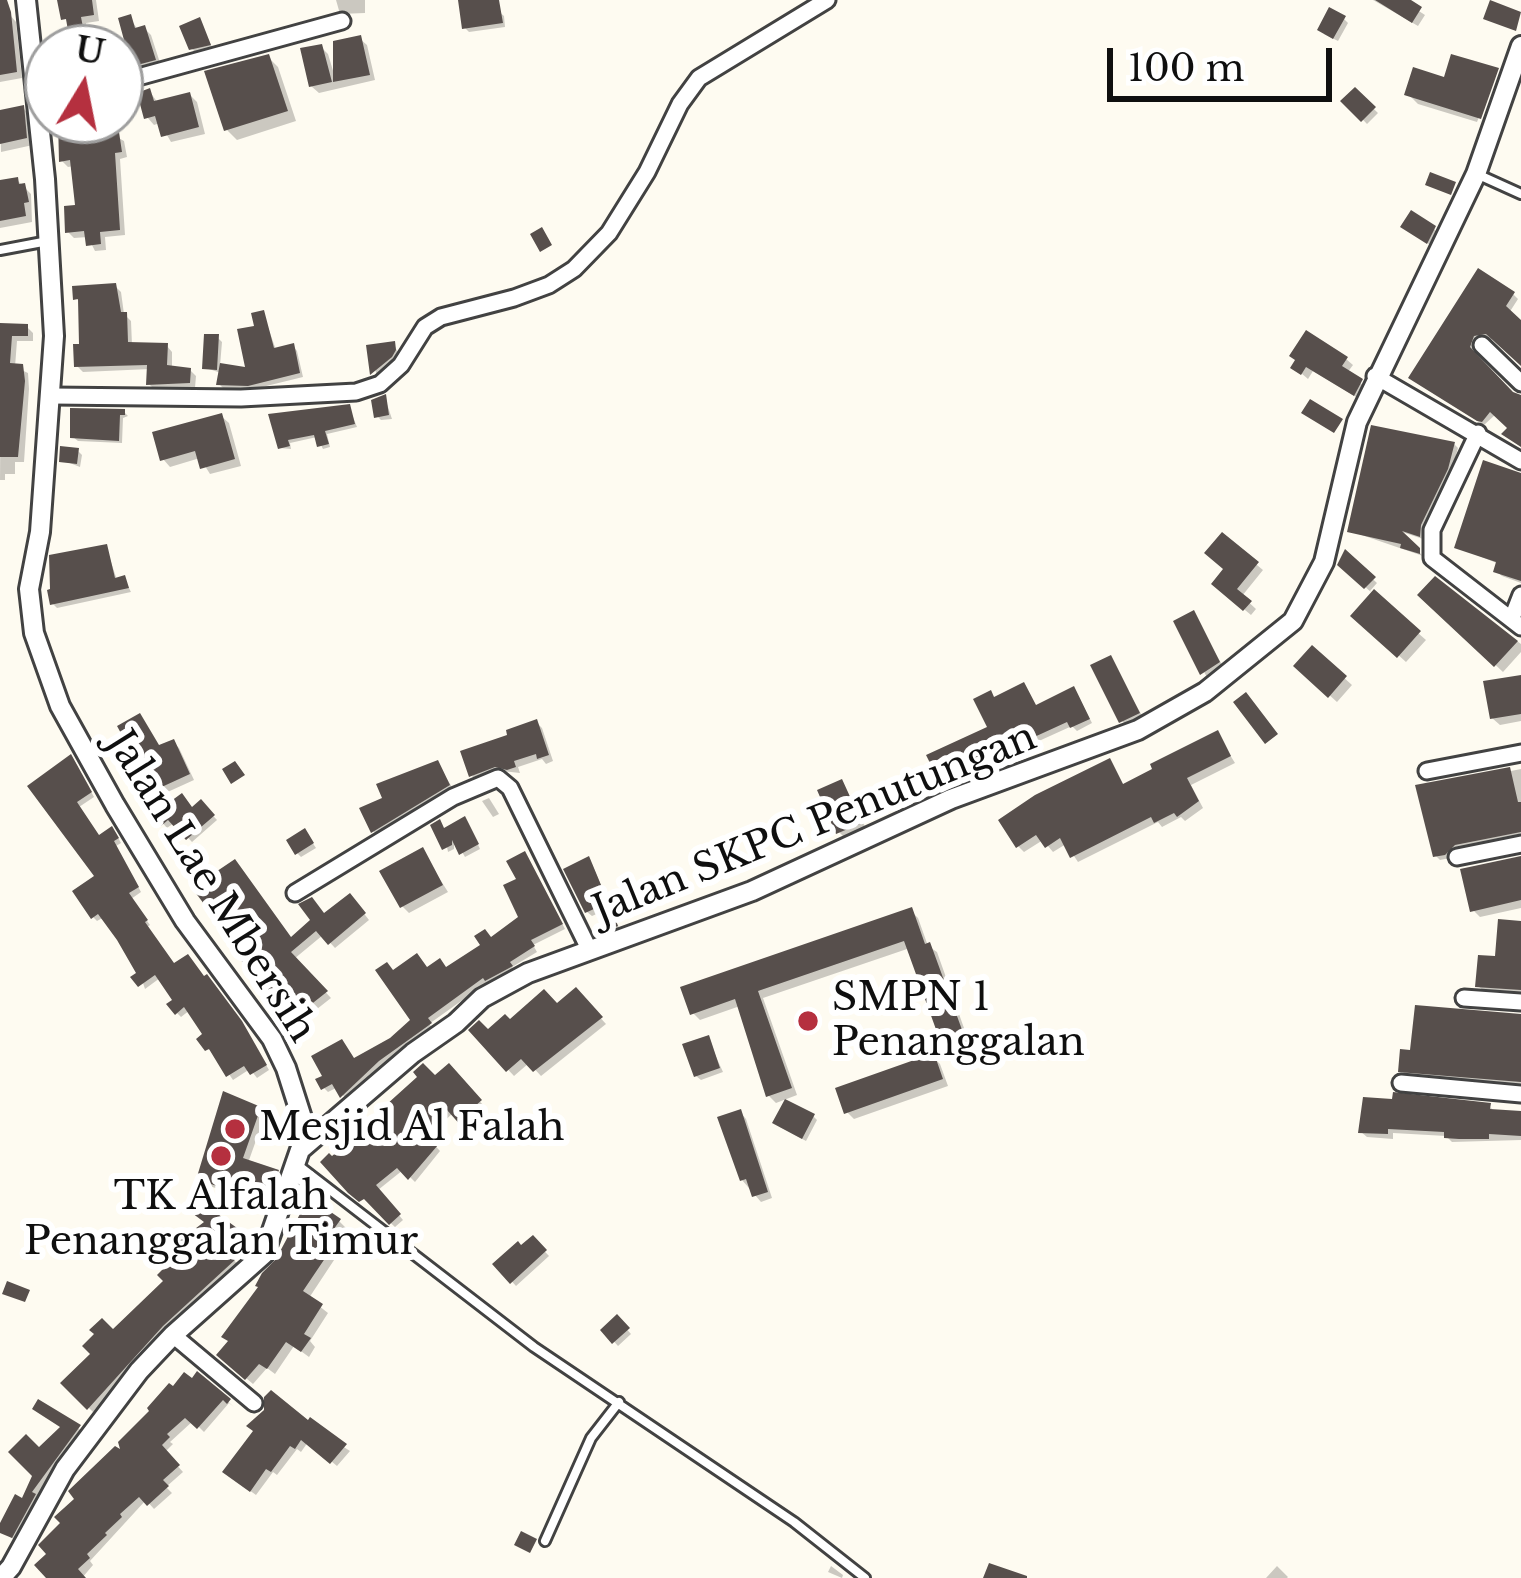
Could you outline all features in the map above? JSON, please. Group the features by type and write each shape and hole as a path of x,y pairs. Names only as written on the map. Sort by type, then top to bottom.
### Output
{"street":[{"path":"52,396 241,398 356,392 380,384 401,365 425,327 441,317 514,298 574,269 609,233 699,78 827,0"},
{"path":"144,75 342,21"},
{"name":"Jalan SKPC Penutungan","path":"6,1573 65,1469 140,1371 264,1253 294,1162 309,1140 482,998 528,973 752,892 951,799 1138,730 1205,692 1293,621 1324,562 1357,422 1476,173 1520,52"},
{"name":"Jalan Lae Mbersih","path":"45,144 52,396 40,532 29,589 34,633 60,706 185,921 272,1039 309,1140"},
{"path":"1482,345 1521,383"},
{"path":"1376,376 1521,461"},
{"path":"1478,433 1432,530 1432,558 1516,622 1521,595"},
{"path":"1427,771 1520,758"},
{"path":"295,893 452,797 498,778 510,788 590,951"},
{"path":"1457,857 1521,844"},
{"path":"1464,998 1521,1002"},
{"path":"1401,1083 1521,1094"},
{"path":"173,1335 254,1403"}],"lane":[{"path":"1476,173 1521,194"},
{"path":"0,250 50,241"},
{"path":"294,1162 479,1307 794,1522 865,1578"},
{"path":"545,1540 591,1438 620,1402"}],"building":[{"path":"0,0 7,0 11,12 17,72 0,75"},
{"path":"57,0 92,0 94,15 81,17 82,24 61,20"},
{"path":"458,0 499,0 503,23 462,29"},
{"path":"1375,0 1411,0 1422,7 1412,23"},
{"path":"1490,0 1521,12 1516,31 1483,19"},
{"path":"1329,7 1346,16 1333,39 1317,30"},
{"path":"131,14 134,24 120,24 118,18"},
{"path":"200,17 211,45 189,50 179,26"},
{"path":"144,25 145,25 156,60 144,63"},
{"path":"361,35 370,75 333,82 333,41"},
{"path":"322,44 332,82 309,87 300,48"},
{"path":"269,54 288,111 224,131 204,71"},
{"path":"1451,54 1499,68 1481,119 1404,95 1413,67 1444,77"},
{"path":"1355,87 1376,107 1361,122 1340,101"},
{"path":"150,88 154,101 190,92 199,127 161,137 155,116 144,119 144,90"},
{"path":"24,105 24,139 0,144 0,110"},
{"path":"59,144 121,144 122,152 115,153 120,230 100,232 101,244 86,246 84,231 65,233 64,206 75,205 70,160 59,162"},
{"path":"1430,172 1456,182 1451,195 1425,185"},
{"path":"18,177 19,184 25,183 29,202 24,203 26,216 0,221 0,180"},
{"path":"1411,210 1436,226 1427,244 1400,227"},
{"path":"542,227 552,245 540,252 530,234"},
{"path":"1478,268 1515,292 1506,306 1521,320 1521,366 1486,334 1474,336 1470,347 1521,395 1521,447 1501,434 1507,428 1490,412 1482,422 1477,421 1408,378"},
{"path":"116,283 121,312 127,312 128,342 168,343 167,365 191,368 190,383 146,385 147,365 74,367 73,344 79,344 78,299 73,300 72,286"},
{"path":"264,310 274,348 294,343 300,373 248,386 216,385 220,363 245,367 237,329 254,326 251,313"},
{"path":"0,323 28,324 28,336 12,336 10,363 23,364 25,381 18,457 0,457"},
{"path":"1306,330 1348,357 1342,366 1363,379 1354,396 1306,367 1301,375 1290,368 1295,360 1289,356"},
{"path":"204,334 219,334 217,370 202,369"},
{"path":"395,341 392,357 370,375 366,345"},
{"path":"386,394 389,415 374,418 371,400"},
{"path":"1310,399 1343,419 1334,433 1301,413"},
{"path":"350,404 355,424 325,431 329,444 317,447 314,435 288,440 290,446 278,449 268,414"},
{"path":"70,408 125,409 125,415 120,415 119,441 70,438"},
{"path":"222,413 235,459 200,469 195,451 160,461 152,432"},
{"path":"1371,425 1455,442 1420,537 1402,531 1420,548 1420,554 1400,548 1401,544 1347,532"},
{"path":"60,446 79,448 77,464 59,462"},
{"path":"1483,460 1521,473 1521,581 1493,572 1496,562 1454,548"},
{"path":"1222,532 1259,562 1237,589 1252,601 1243,611 1211,584 1223,569 1204,553"},
{"path":"107,544 115,578 125,575 129,588 50,605 49,555"},
{"path":"1345,549 1376,577 1364,589 1337,565"},
{"path":"1435,576 1518,641 1494,667 1417,595"},
{"path":"1374,589 1421,631 1397,658 1350,616"},
{"path":"1194,610 1220,662 1200,675 1173,621"},
{"path":"1312,645 1347,676 1328,698 1293,666"},
{"path":"1111,655 1140,713 1119,723 1090,665"},
{"path":"1521,675 1521,714 1490,719 1483,681"},
{"path":"1024,682 1036,705 1074,686 1090,719 1070,728 1067,722 995,755 998,762 942,787 926,755 987,727 973,699 991,690 994,697"},
{"path":"1246,692 1278,734 1265,744 1233,702"},
{"path":"140,713 159,745 174,739 190,774 142,796 125,761 134,757 117,726"},
{"path":"537,719 549,755 537,759 536,754 514,761 516,767 495,767 469,777 460,751"},
{"path":"1218,730 1231,756 1187,778 1199,801 1177,817 1174,813 1154,823 1151,817 1070,858 1060,838 1045,848 1036,835 1016,848 998,820 1035,795 1110,758 1123,784 1152,769 1150,764"},
{"path":"71,754 92,792 77,802 99,835 112,826 119,838 114,841 139,887 129,893 145,922 174,963 188,954 207,974 267,1065 250,1075 244,1066 226,1077 209,1049 205,1051 196,1039 202,1034 184,1007 175,1015 166,1004 172,1000 155,975 138,987 130,977 136,973 117,940 98,914 91,919 72,891 94,876 27,786"},
{"path":"438,760 450,785 371,833 359,808 382,798 376,784"},
{"path":"235,761 245,775 231,784 222,769"},
{"path":"1510,767 1521,802 1521,832 1455,845 1445,855 1433,857 1415,785"},
{"path":"842,779 862,823 836,834 817,790"},
{"path":"182,793 192,807 201,799 215,815 186,840 168,820 161,826 152,815"},
{"path":"465,816 479,844 459,855 452,840 442,850 430,825 440,819 444,828"},
{"path":"305,828 314,843 295,855 286,840"},
{"path":"423,847 443,885 400,908 379,871"},
{"path":"525,851 563,924 531,940 535,946 510,962 513,966 483,978 428,1018 432,1023 379,1061 340,1098 332,1084 321,1090 315,1079 322,1076 311,1056 342,1039 354,1058 390,1038 410,1020 375,970 387,962 393,970 417,953 427,967 440,958 446,967 480,945 474,936 485,929 491,937 518,917 503,885 516,879 506,861"},
{"path":"589,856 618,926 603,931 594,909 585,913 563,869"},
{"path":"1521,856 1521,900 1470,912 1460,869"},
{"path":"235,859 291,937 310,920 298,904 312,897 324,913 350,893 366,913 328,945 316,931 291,952 328,991 290,1021 192,888"},
{"path":"912,907 965,1038 942,1046 904,941 758,991 792,1088 766,1097 735,999 690,1015 680,987"},
{"path":"1498,919 1521,921 1521,990 1475,987 1478,955 1495,956"},
{"path":"576,987 603,1017 533,1072 521,1059 506,1072 468,1030 479,1020 488,1029 505,1014 510,1019 544,989 557,1003"},
{"path":"1415,1005 1521,1014 1521,1082 1398,1072 1400,1049 1410,1050"},
{"path":"709,1035 720,1068 694,1077 682,1044"},
{"path":"934,1053 943,1079 844,1114 835,1088"},
{"path":"423,1063 435,1075 449,1063 482,1100 467,1113 473,1120 463,1128 447,1110 425,1131 438,1145 408,1180 397,1168 376,1185 401,1214 389,1225 364,1199 359,1202 348,1193 320,1162 363,1136 380,1118 376,1114 417,1077 413,1072"},
{"path":"223,1091 261,1107 243,1158 279,1170 270,1195 227,1181 225,1188 196,1180"},
{"path":"1393,1092 1521,1111 1521,1136 1459,1139 1444,1138 1444,1132 1388,1129 1388,1134 1358,1133 1363,1097 1392,1099"},
{"path":"785,1099 815,1114 802,1139 772,1123"},
{"path":"741,1109 768,1192 752,1197 746,1179 740,1181 717,1117"},
{"path":"309,1197 341,1219 326,1240 334,1245 303,1291 323,1304 304,1334 311,1338 301,1352 286,1342 267,1369 259,1364 245,1380 216,1355 228,1341 221,1337 276,1259"},
{"path":"200,1201 237,1228 224,1246 236,1259 163,1326 87,1410 60,1383 90,1354 82,1346 94,1334 89,1330 102,1318 113,1329 163,1281 157,1275 174,1258 166,1251 204,1222 192,1213"},
{"path":"533,1235 547,1250 510,1284 492,1264 518,1241 521,1245"},
{"path":"7,1281 30,1290 25,1302 2,1294"},
{"path":"617,1314 630,1328 612,1344 600,1330"},
{"path":"197,1371 231,1399 227,1404 223,1400 197,1429 185,1418 167,1434 170,1437 162,1445 180,1465 163,1480 169,1486 147,1506 139,1497 120,1514 78,1569 86,1578 46,1578 34,1565 46,1554 38,1545 60,1523 54,1517 74,1499 68,1491 115,1446 120,1449 118,1442 169,1383 173,1386 184,1372 192,1378"},
{"path":"271,1390 347,1444 330,1464 301,1440 295,1449 290,1446 271,1472 266,1469 250,1492 222,1472 253,1431 246,1426 264,1410 264,1397"},
{"path":"38,1399 81,1425 32,1492 36,1494 12,1538 0,1533 0,1523 15,1494 22,1498 32,1476 8,1452 26,1434 39,1447 60,1427 32,1409"},
{"path":"521,1531 537,1539 530,1553 514,1545"},
{"path":"989,1563 1027,1576 1027,1578 983,1578"}],"place":[{"name":"SMPN 1 Penanggalan","path":"808,1021"},
{"name":"Mesjid Al Falah","path":"235,1129"},
{"name":"TK Alfalah Penanggalan Timur","path":"221,1156"}]}
